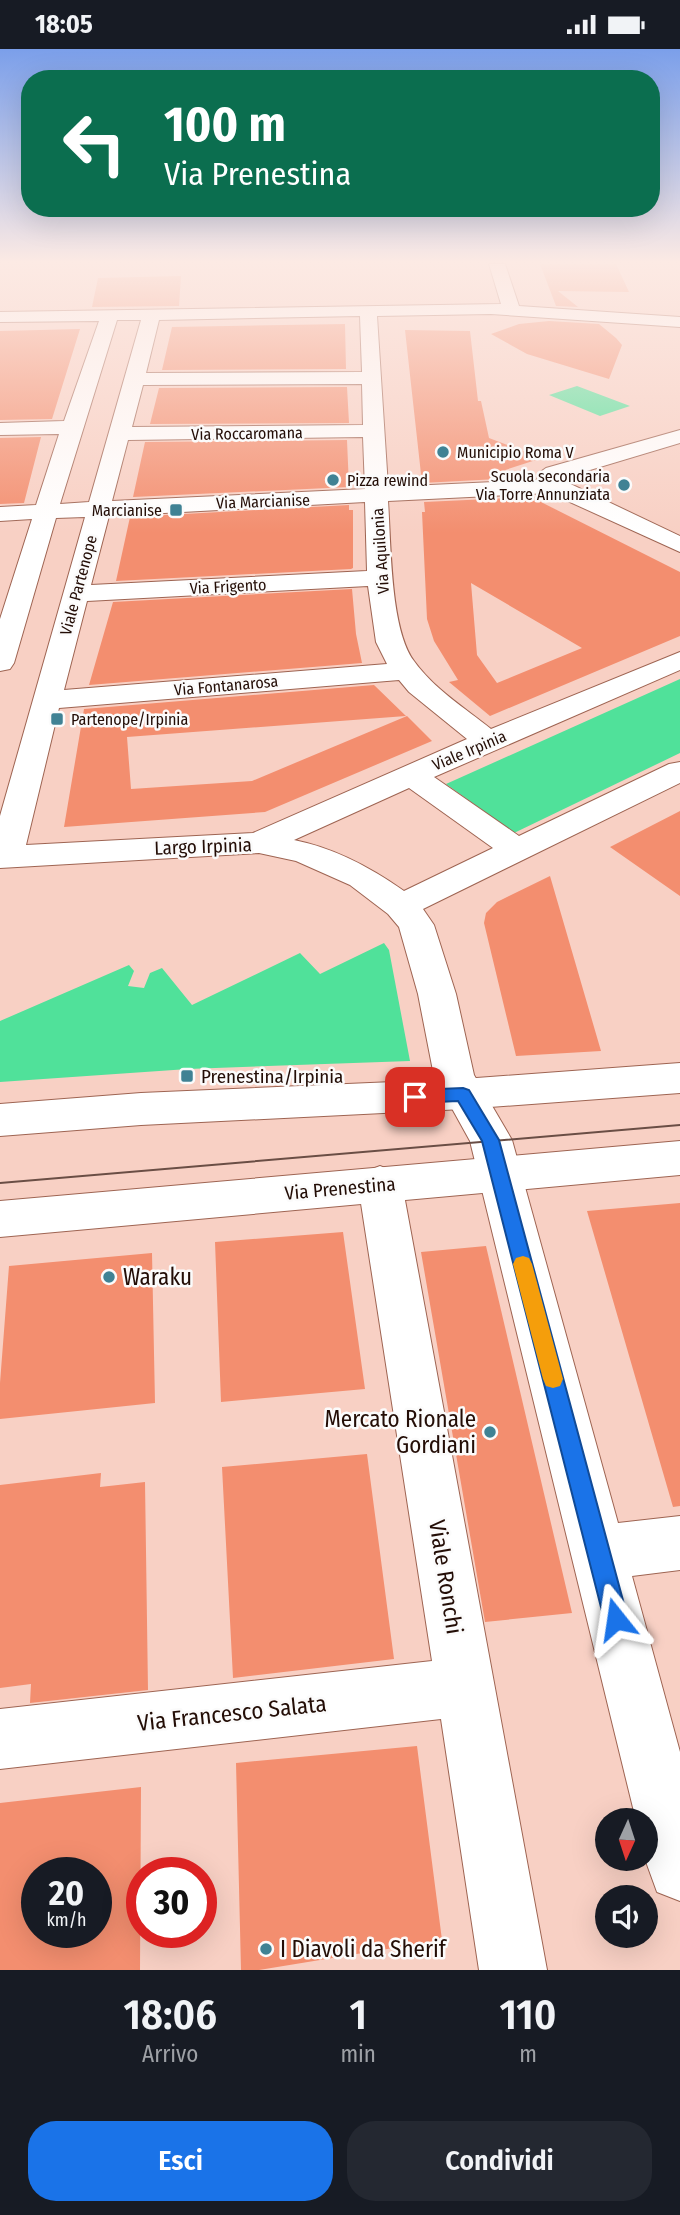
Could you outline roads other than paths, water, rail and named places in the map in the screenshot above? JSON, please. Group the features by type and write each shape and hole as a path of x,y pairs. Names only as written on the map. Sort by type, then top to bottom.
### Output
{"street":[{"path":"0,663 97,354"},
{"name":"Viale Partenope","path":"3,857 143,354"},
{"name":"Via Aquilonia","path":"370,354 380,578 390,642 406,671 419,686 488,741"},
{"path":"135,379 371,379"},
{"path":"0,429 72,427"},
{"name":"Via Roccaromana","path":"120,434 373,431"},
{"path":"680,436 552,474 547,481 680,545"},
{"name":"Via Marcianise","path":"0,514 553,486"},
{"name":"Via Frigento","path":"76,594 380,578"},
{"name":"Viale Irpinia","path":"259,843 488,741 680,660"},
{"name":"Via Fontanarosa","path":"47,700 406,671"},
{"path":"1,751 16,748 36,738"},
{"path":"401,906 680,771"},
{"path":"411,775 519,851"},
{"name":"Largo Irpinia","path":"3,857 259,843 306,853 362,877 401,906 416,925 423,943 454,1076 463,1094"},
{"path":"0,1120 141,1109 463,1094 680,1078"},
{"path":"463,1094 491,1140 680,1868"},
{"name":"Via Prenestina","path":"0,1219 680,1158"},
{"name":"Viale Ronchi","path":"380,1184 513,1970"},
{"path":"598,1553 680,1543"},
{"name":"Via Francesco Salata","path":"0,1739 463,1687"}],"tram line":[{"path":"0,1183 680,1125"}],"place":[{"name":"Municipio Roma V","path":"443,452"},
{"name":"Pizza rewind","path":"333,480"},
{"name":"Scuola secondaria Via Torre Annunziata","path":"624,485"},
{"name":"Marcianise","path":"176,510"},
{"name":"Partenope/Irpinia","path":"57,719"},
{"name":"Prenestina/Irpinia","path":"187,1076"},
{"name":"Waraku","path":"109,1277"},
{"name":"Mercato Rionale Gordiani","path":"490,1432"},
{"name":"I Diavoli da Sherif","path":"266,1949"}]}
